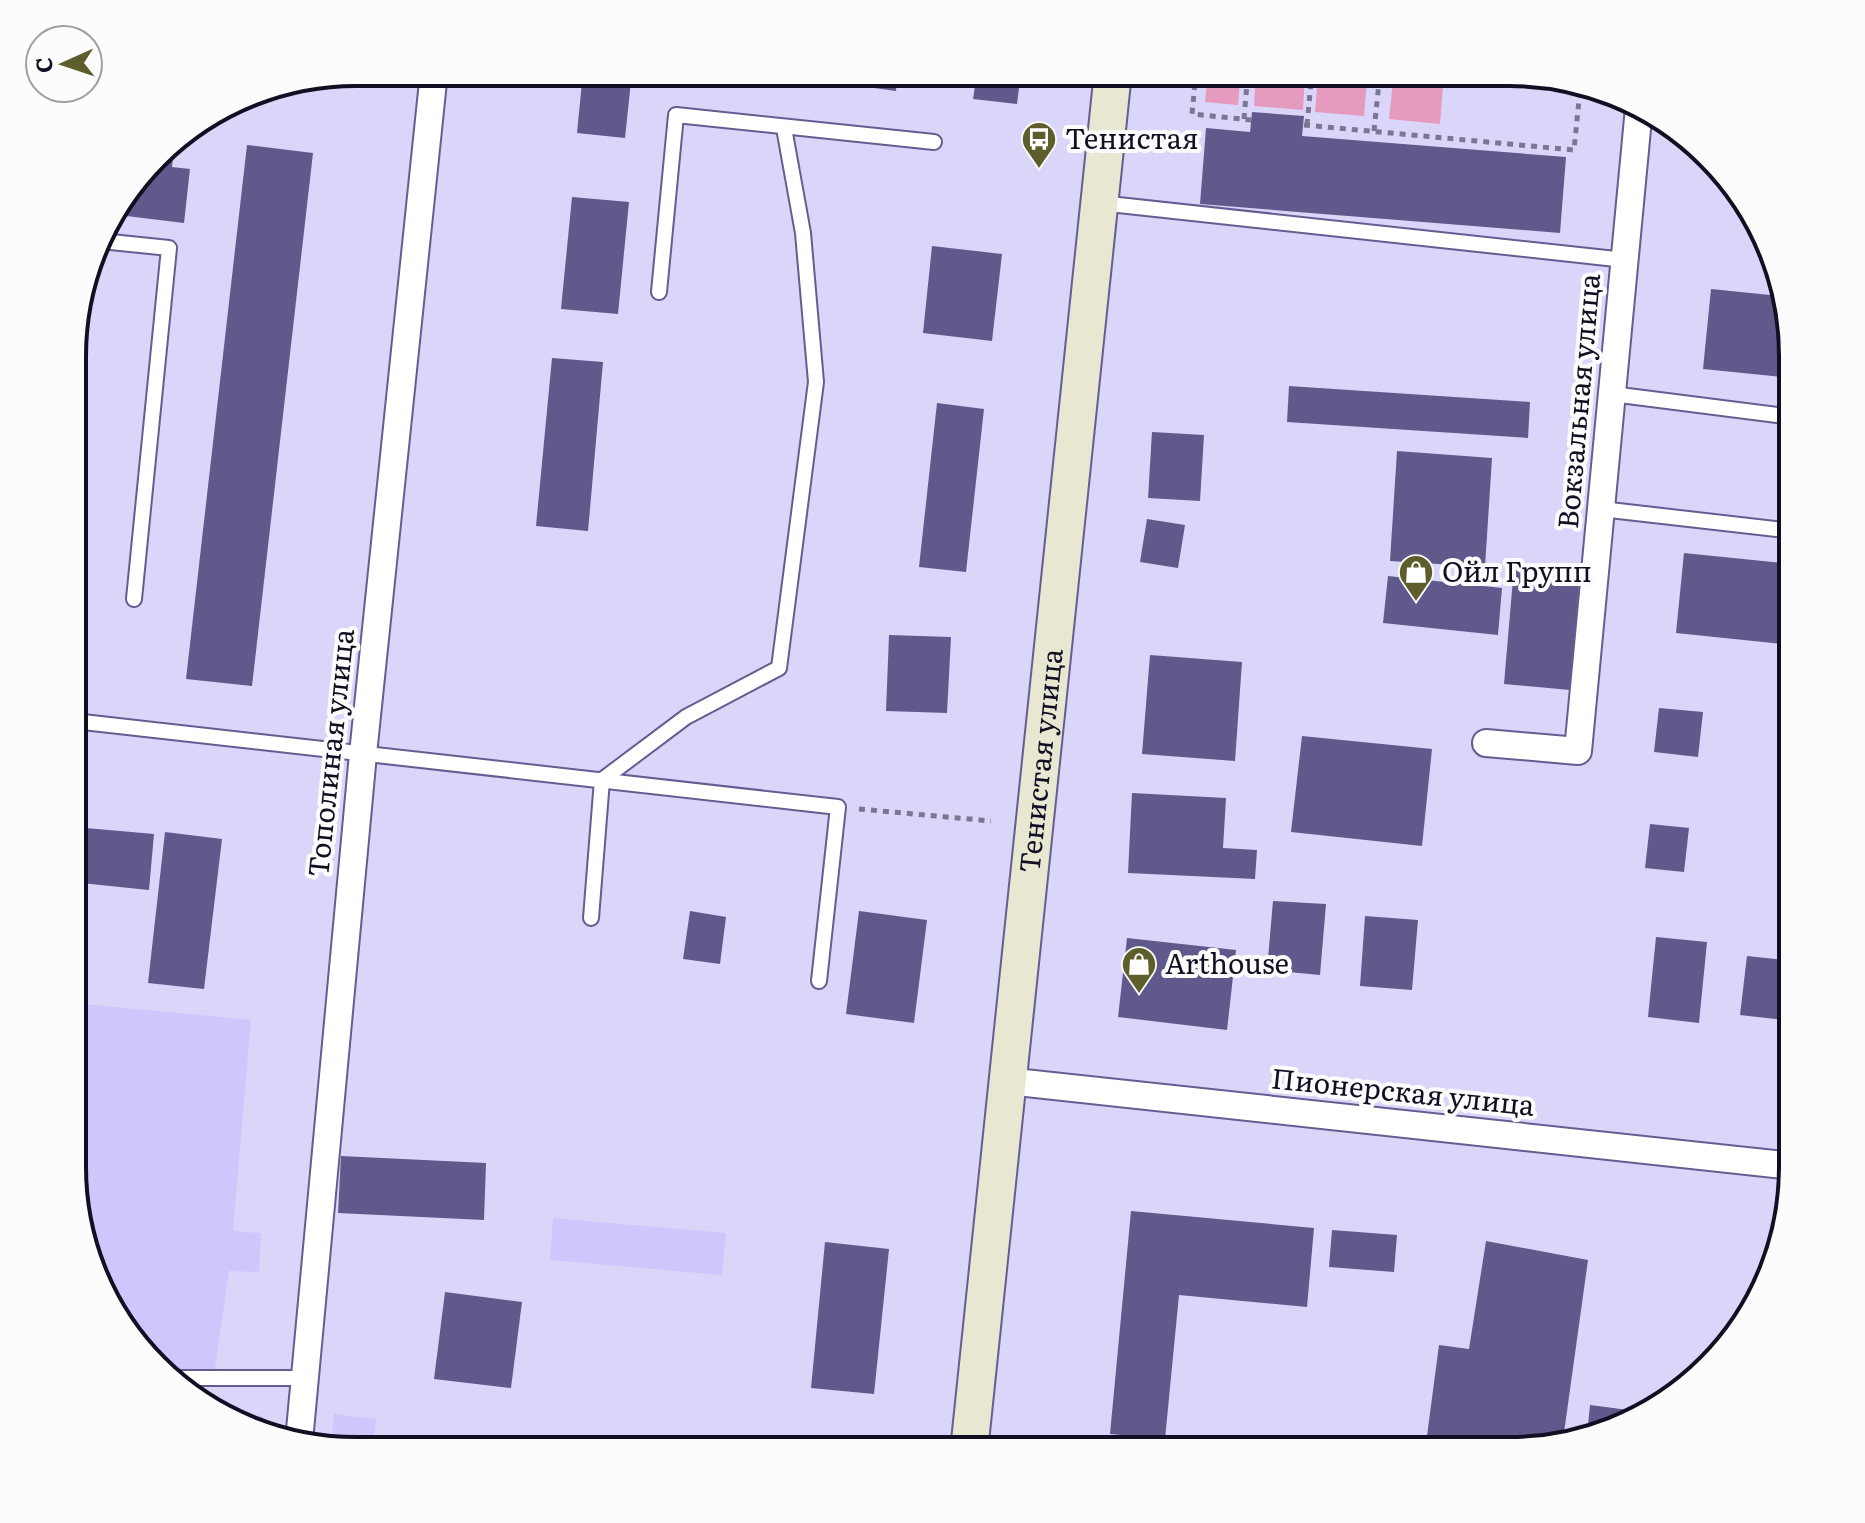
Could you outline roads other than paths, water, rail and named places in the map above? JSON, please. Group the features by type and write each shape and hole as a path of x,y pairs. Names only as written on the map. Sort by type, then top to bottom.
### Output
{"main road":[{"name":"Тенистая улица","path":"970,1436 1111,87"}],"street":[{"name":"Тополиная улица","path":"299,1431 302,1378 363,754 432,87"},
{"name":"Вокзальная улица","path":"1486,743 1578,751 1638,119"},
{"name":"Пионерская улица","path":"1007,1081 1779,1165"}],"lane":[{"path":"659,292 676,115 934,142"},
{"path":"591,918 602,780 686,717 779,668 816,382 803,233 784,128"},
{"path":"1099,203 1625,260"},
{"path":"112,242 169,248 134,599"},
{"path":"1612,394 1778,415"},
{"path":"1601,509 1778,529"},
{"path":"86,722 838,807 819,981"},
{"path":"189,1378 302,1378"}],"place":[{"name":"Тенистая","path":"1039,170"},
{"name":"Ойл Групп","path":"1416,603"},
{"name":"Arthouse","path":"1139,995"}]}
